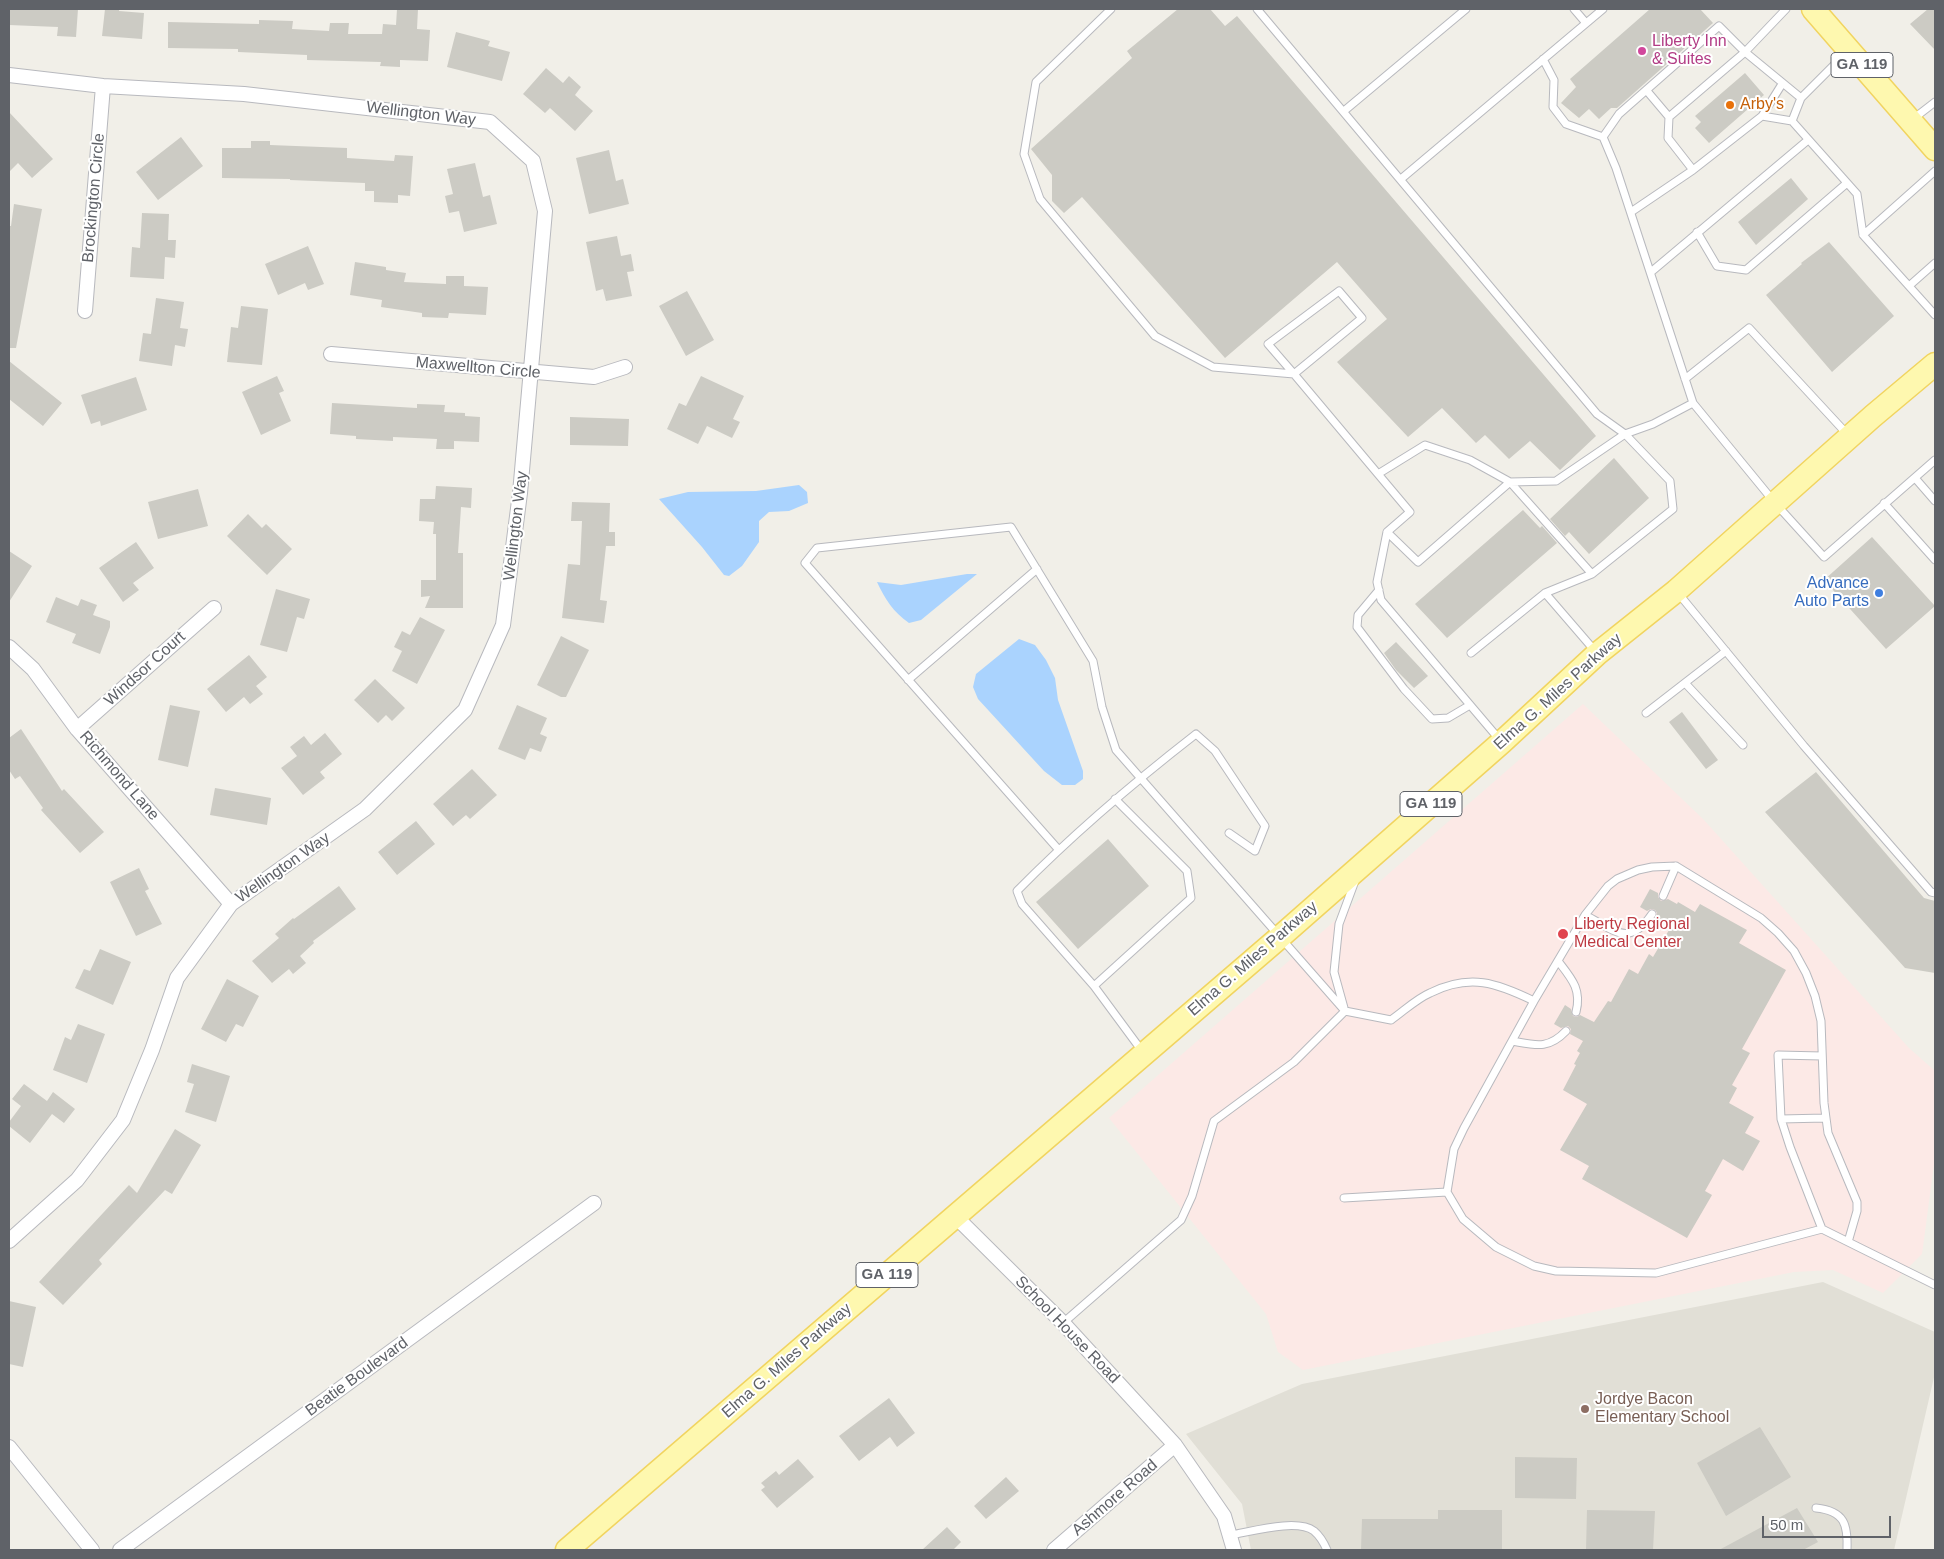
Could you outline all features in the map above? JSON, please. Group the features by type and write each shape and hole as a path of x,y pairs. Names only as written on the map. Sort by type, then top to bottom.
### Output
{"main road":[{"name":"GA 119","path":"1814,9 1935,149"},
{"name":"Elma G. Miles Parkway","path":"577,1545 955,1216 1280,937 1502,742 1597,654 1676,591 1935,364"}],"street":[{"name":"Wellington Way","path":"9,75 103,86 244,94 490,122 533,161 545,211 520,493 503,625 465,710 365,809 231,904 177,978 152,1050 123,1120 77,1180 9,1241"},
{"name":"Brockington Circle","path":"85,311 103,86"},
{"name":"Maxwellton Circle","path":"330,354 594,377 625,366"},
{"name":"Windsor Court","path":"77,729 214,608"},
{"name":"Richmond Lane","path":"9,647 33,669 77,729 231,904"},
{"name":"Beatie Boulevard","path":"120,1550 594,1203"},
{"name":"School House Road","path":"955,1216 1063,1322 1175,1446 1224,1516 1234,1550"},
{"name":"Ashmore Road","path":"1054,1550 1175,1446"},
{"path":"9,1447 92,1550"}],"lane":[{"path":"1111,9 1036,82 1024,154 1040,199 1155,336 1213,367 1294,374 1362,318 1338,291 1268,344 1294,374 1410,512 1387,532 1377,582 1381,600 1502,742"},
{"path":"1257,9 1597,414 1625,434 1670,482 1673,508 1592,574 1545,593 1471,653"},
{"path":"1344,111 1466,9"},
{"path":"1574,9 1586,23"},
{"path":"1401,179 1603,9"},
{"path":"1669,117 1745,52 1786,9"},
{"path":"1603,137 1619,114 1719,26 1745,52 1801,98"},
{"path":"1792,121 1801,98 1849,50"},
{"path":"1543,59 1554,80 1553,107 1566,124 1603,137 1631,212 1693,403 1775,503 1824,557 1935,460"},
{"path":"1631,212 1693,170 1762,116 1782,84"},
{"path":"1646,91 1669,117 1668,138 1693,170"},
{"path":"1911,121 1935,102"},
{"path":"1762,116 1792,121 1857,194 1864,235 1935,315"},
{"path":"1651,272 1808,140"},
{"path":"1864,235 1935,171"},
{"path":"1697,232 1717,266 1746,270 1847,183"},
{"path":"1909,286 1935,263"},
{"path":"1685,379 1748,328 1850,437"},
{"path":"1387,532 1418,562 1510,482 1556,482 1625,434 1653,424 1693,403"},
{"path":"1378,474 1425,445 1470,460 1510,482 1592,574"},
{"path":"1915,478 1935,501"},
{"path":"1884,503 1935,560"},
{"path":"1058,848 805,563 818,548 1011,527 1093,660 1102,707 1116,750 1345,1011 1391,1020 1428,993 1461,983 1492,983 1534,1001"},
{"path":"908,680 1037,569"},
{"path":"1379,590 1358,615 1357,628 1404,689 1432,719 1448,718 1470,705"},
{"path":"1676,591 1804,746 1931,892 1935,892"},
{"path":"1545,593 1597,654"},
{"path":"1646,713 1726,651"},
{"path":"1685,683 1743,745"},
{"path":"1144,1053 1094,986 1022,904 1017,891 1058,848 1140,778 1196,734 1215,751 1264,826 1255,851 1229,833"},
{"path":"1094,986 1191,898 1187,871 1116,799"},
{"path":"1345,1011 1334,972 1339,924 1361,865"},
{"path":"1663,896 1676,866"},
{"path":"1848,1242 1857,1211 1857,1202 1832,1145 1826,1118 1821,1021 1815,996 1806,973 1794,951 1761,918 1676,866 1652,867 1617,879 1608,886 1585,915 1534,1001 1454,1149 1447,1192 1463,1219 1496,1247 1534,1266 1556,1271 1656,1273 1822,1229 1848,1242 1935,1284"},
{"path":"1585,915 1625,934 1638,931 1645,925 1652,914"},
{"path":"1558,961 1578,989 1576,1012"},
{"path":"1063,1322 1180,1220 1192,1196 1214,1122 1294,1062 1345,1011"},
{"path":"1512,1041 1539,1045 1548,1044 1556,1041 1566,1031"},
{"path":"1822,1056 1778,1055 1781,1119 1822,1229"},
{"path":"1781,1119 1826,1118"},
{"path":"1344,1198 1447,1192"},
{"path":"1816,1508 1828,1509 1842,1518 1848,1533 1847,1550"},
{"path":"1230,1535 1278,1527 1300,1526 1313,1530 1327,1550"}],"shaded area":[{"name":"Liberty Regional Medical Center","path":"1583,704 1704,820 1909,1048 1935,1071 1935,1157 1922,1254 1883,1293 1833,1270 1794,1272 1303,1370 1278,1352 1266,1314 1109,1118"},
{"name":"Jordye Bacon Elementary School","path":"1823,1282 1935,1332 1935,1373 1894,1550 1251,1550 1242,1504 1186,1434 1302,1384"}],"water":[{"path":"799,485 807,492 808,503 789,511 769,512 759,521 759,542 742,566 729,576 724,575 659,499 688,492 756,491"},
{"path":"977,574 921,620 909,623 890,605 877,582 901,585"},
{"path":"1019,639 1035,645 1046,660 1055,678 1058,700 1083,771 1083,779 1075,785 1062,785 1044,771 978,699 973,687 976,674"}],"building":[{"path":"9,9 78,9 76,37 57,36 58,27 9,25"},
{"path":"105,9 144,13 142,39 102,36"},
{"path":"397,9 418,9 417,29 430,30 428,61 400,60 400,67 380,66 381,62 307,60 307,55 238,52 238,49 168,48 168,22 259,24 259,20 293,21 292,29 329,31 330,23 349,23 348,34 382,34 383,24 396,25"},
{"path":"1178,9 1210,9 1225,26 1237,16 1596,436 1560,470 1530,441 1509,459 1485,435 1476,443 1442,408 1408,437 1337,362 1387,319 1337,262 1225,358 1082,197 1064,213 1052,201 1052,175 1031,149 1132,58 1127,51"},
{"name":"Liberty Inn & Suites","path":"1650,9 1700,9 1713,23 1617,108 1611,108 1599,119 1589,109 1579,118 1561,103 1576,87 1570,79"},
{"path":"1928,9 1935,9 1935,50 1910,24"},
{"path":"456,32 490,41 488,46 510,52 502,81 447,67"},
{"path":"546,68 563,83 569,76 581,87 575,95 593,111 575,131 550,108 545,113 523,94"},
{"name":"Arby's","path":"1745,73 1764,95 1709,143 1695,128 1701,122 1695,116"},
{"path":"9,112 53,159 32,178 18,163 9,172"},
{"path":"181,137 203,166 158,200 136,172"},
{"path":"251,141 270,141 270,145 347,148 347,158 394,161 395,155 413,156 410,196 398,195 398,203 374,202 374,191 365,191 365,183 222,178 222,148 251,148"},
{"path":"609,150 616,181 623,179 629,204 589,214 576,158"},
{"path":"475,163 483,197 490,195 497,224 464,232 459,211 449,213 445,196 453,194 447,169"},
{"path":"1791,178 1808,199 1756,245 1738,222"},
{"path":"14,204 42,209 16,348 9,348 9,226 11,226"},
{"path":"142,213 169,214 168,240 176,240 175,258 165,257 164,279 130,277 132,247 140,248"},
{"path":"617,236 621,256 631,254 634,271 627,272 632,296 606,301 603,289 596,291 586,242"},
{"path":"1829,242 1894,316 1832,372 1766,295 1801,263"},
{"path":"308,246 324,284 308,290 305,283 278,295 265,264"},
{"path":"355,262 386,267 386,270 406,273 404,282 446,284 446,276 464,276 464,286 488,287 486,315 449,313 448,318 422,317 422,313 381,307 382,300 350,295"},
{"path":"687,291 714,340 686,356 659,306"},
{"path":"156,298 184,302 180,328 188,329 185,347 175,345 172,366 139,361 143,333 151,334"},
{"path":"241,306 268,309 262,365 227,362 231,327 238,328"},
{"path":"9,361 62,403 43,426 9,399"},
{"path":"277,376 284,391 279,393 291,421 261,435 242,392"},
{"path":"701,376 744,396 733,419 740,422 732,438 707,426 698,444 667,429 679,403 686,406"},
{"path":"136,377 147,410 101,426 100,421 91,424 81,395"},
{"path":"332,403 417,408 417,404 445,405 444,412 465,413 465,416 480,417 479,442 454,441 454,449 436,449 437,439 393,437 393,441 356,439 356,436 330,434"},
{"path":"570,417 629,419 628,446 570,445"},
{"path":"1614,458 1649,498 1589,554 1569,532 1565,536 1550,519"},
{"path":"436,486 472,488 471,508 461,507 458,553 463,553 463,608 425,608 430,596 421,597 421,580 436,580 436,534 433,534 434,522 419,521 420,499 435,499"},
{"path":"198,489 208,526 158,539 148,502"},
{"path":"572,502 610,503 609,532 615,532 615,546 606,546 600,600 607,601 604,623 562,618 568,564 580,565 582,521 571,521"},
{"path":"1523,510 1540,528 1542,526 1557,543 1447,638 1415,604"},
{"path":"248,514 262,528 266,524 292,549 267,575 227,536"},
{"name":"Advance Auto Parts","path":"1872,537 1935,606 1886,649 1824,580"},
{"path":"136,542 154,568 133,583 139,590 123,602 99,568"},
{"path":"9,551 32,566 9,602"},
{"path":"276,589 310,599 304,619 297,617 287,652 260,645"},
{"path":"56,597 78,606 81,599 97,605 93,615 110,621 110,627 100,654 72,643 76,634 46,622"},
{"path":"420,617 445,630 417,684 392,671 402,651 394,647 402,631 410,635"},
{"path":"561,636 589,650 566,697 561,697 537,685"},
{"path":"1396,642 1428,676 1414,688 1396,670 1384,653"},
{"path":"249,655 267,677 256,686 263,694 250,704 244,697 226,712 207,689"},
{"path":"375,679 405,708 392,721 386,715 378,723 354,700"},
{"path":"170,705 200,711 188,767 158,760"},
{"path":"517,705 547,718 540,734 547,737 541,752 530,748 525,760 498,749"},
{"path":"1682,712 1718,760 1706,769 1669,722"},
{"path":"21,729 62,791 64,789 104,832 80,853 41,810 43,808 20,776 15,779 9,770 9,738"},
{"path":"325,733 342,754 320,772 325,778 303,795 281,768 297,756 290,747 304,736 311,745"},
{"path":"472,769 497,795 470,819 466,815 453,826 433,804"},
{"path":"1816,772 1924,898 1935,901 1935,973 1905,968 1765,812"},
{"path":"215,788 271,798 267,825 210,815"},
{"path":"416,821 435,844 397,875 378,852"},
{"path":"1108,839 1149,886 1078,949 1036,902"},
{"path":"139,868 149,889 145,891 162,924 136,936 110,882"},
{"path":"339,886 356,909 313,941 314,943 300,956 306,963 293,974 289,969 272,983 252,961 279,938 275,934 293,918"},
{"path":"1650,889 1658,893 1661,901 1668,899 1677,904 1678,902 1695,912 1700,904 1747,930 1739,943 1786,970 1742,1049 1750,1053 1732,1085 1737,1088 1729,1103 1754,1117 1745,1133 1760,1141 1743,1171 1723,1159 1705,1191 1712,1195 1687,1238 1582,1179 1589,1166 1560,1150 1587,1104 1563,1090 1576,1065 1574,1064 1580,1053 1577,1051 1583,1041 1570,1034 1571,1029 1568,1026 1561,1028 1554,1024 1565,1005 1571,1009 1573,1016 1577,1017 1580,1015 1594,1022 1608,1001 1611,1002 1629,969 1638,974 1649,954 1653,957 1672,925 1657,917 1655,910 1647,911 1640,907"},
{"path":"100,949 131,962 113,1005 75,988 84,969 90,971"},
{"path":"227,979 259,996 243,1027 236,1024 226,1042 201,1029"},
{"path":"78,1024 105,1034 87,1083 53,1070 65,1037 71,1040"},
{"path":"192,1064 230,1076 216,1122 185,1112 194,1084 187,1082"},
{"path":"24,1084 47,1101 53,1092 75,1109 64,1123 52,1114 30,1143 9,1126 9,1122 21,1106 12,1099"},
{"path":"175,1129 201,1145 172,1194 165,1190 99,1260 102,1264 63,1305 39,1282 129,1185 137,1193"},
{"path":"9,1301 36,1307 23,1367 9,1364"},
{"path":"889,1398 915,1433 897,1447 890,1437 859,1461 839,1436"},
{"path":"1760,1427 1791,1477 1726,1516 1697,1463"},
{"path":"1515,1457 1577,1458 1576,1499 1515,1498"},
{"path":"798,1459 814,1477 777,1508 761,1490 765,1487 761,1483 776,1471 779,1475"},
{"path":"1006,1477 1019,1491 986,1519 974,1506"},
{"path":"1797,1508 1818,1542 1803,1550 1719,1550"},
{"path":"1438,1510 1502,1510 1502,1550 1361,1550 1362,1519 1438,1519"},
{"path":"1587,1510 1655,1511 1653,1550 1586,1550"},
{"path":"947,1527 961,1542 953,1550 922,1550"}],"place":[{"name":"Liberty Inn & Suites","path":"1642,51"},
{"name":"Arby's","path":"1730,105"},
{"name":"Advance Auto Parts","path":"1879,593"},
{"name":"Liberty Regional Medical Center","path":"1563,934"},
{"name":"Jordye Bacon Elementary School","path":"1585,1409"}]}
